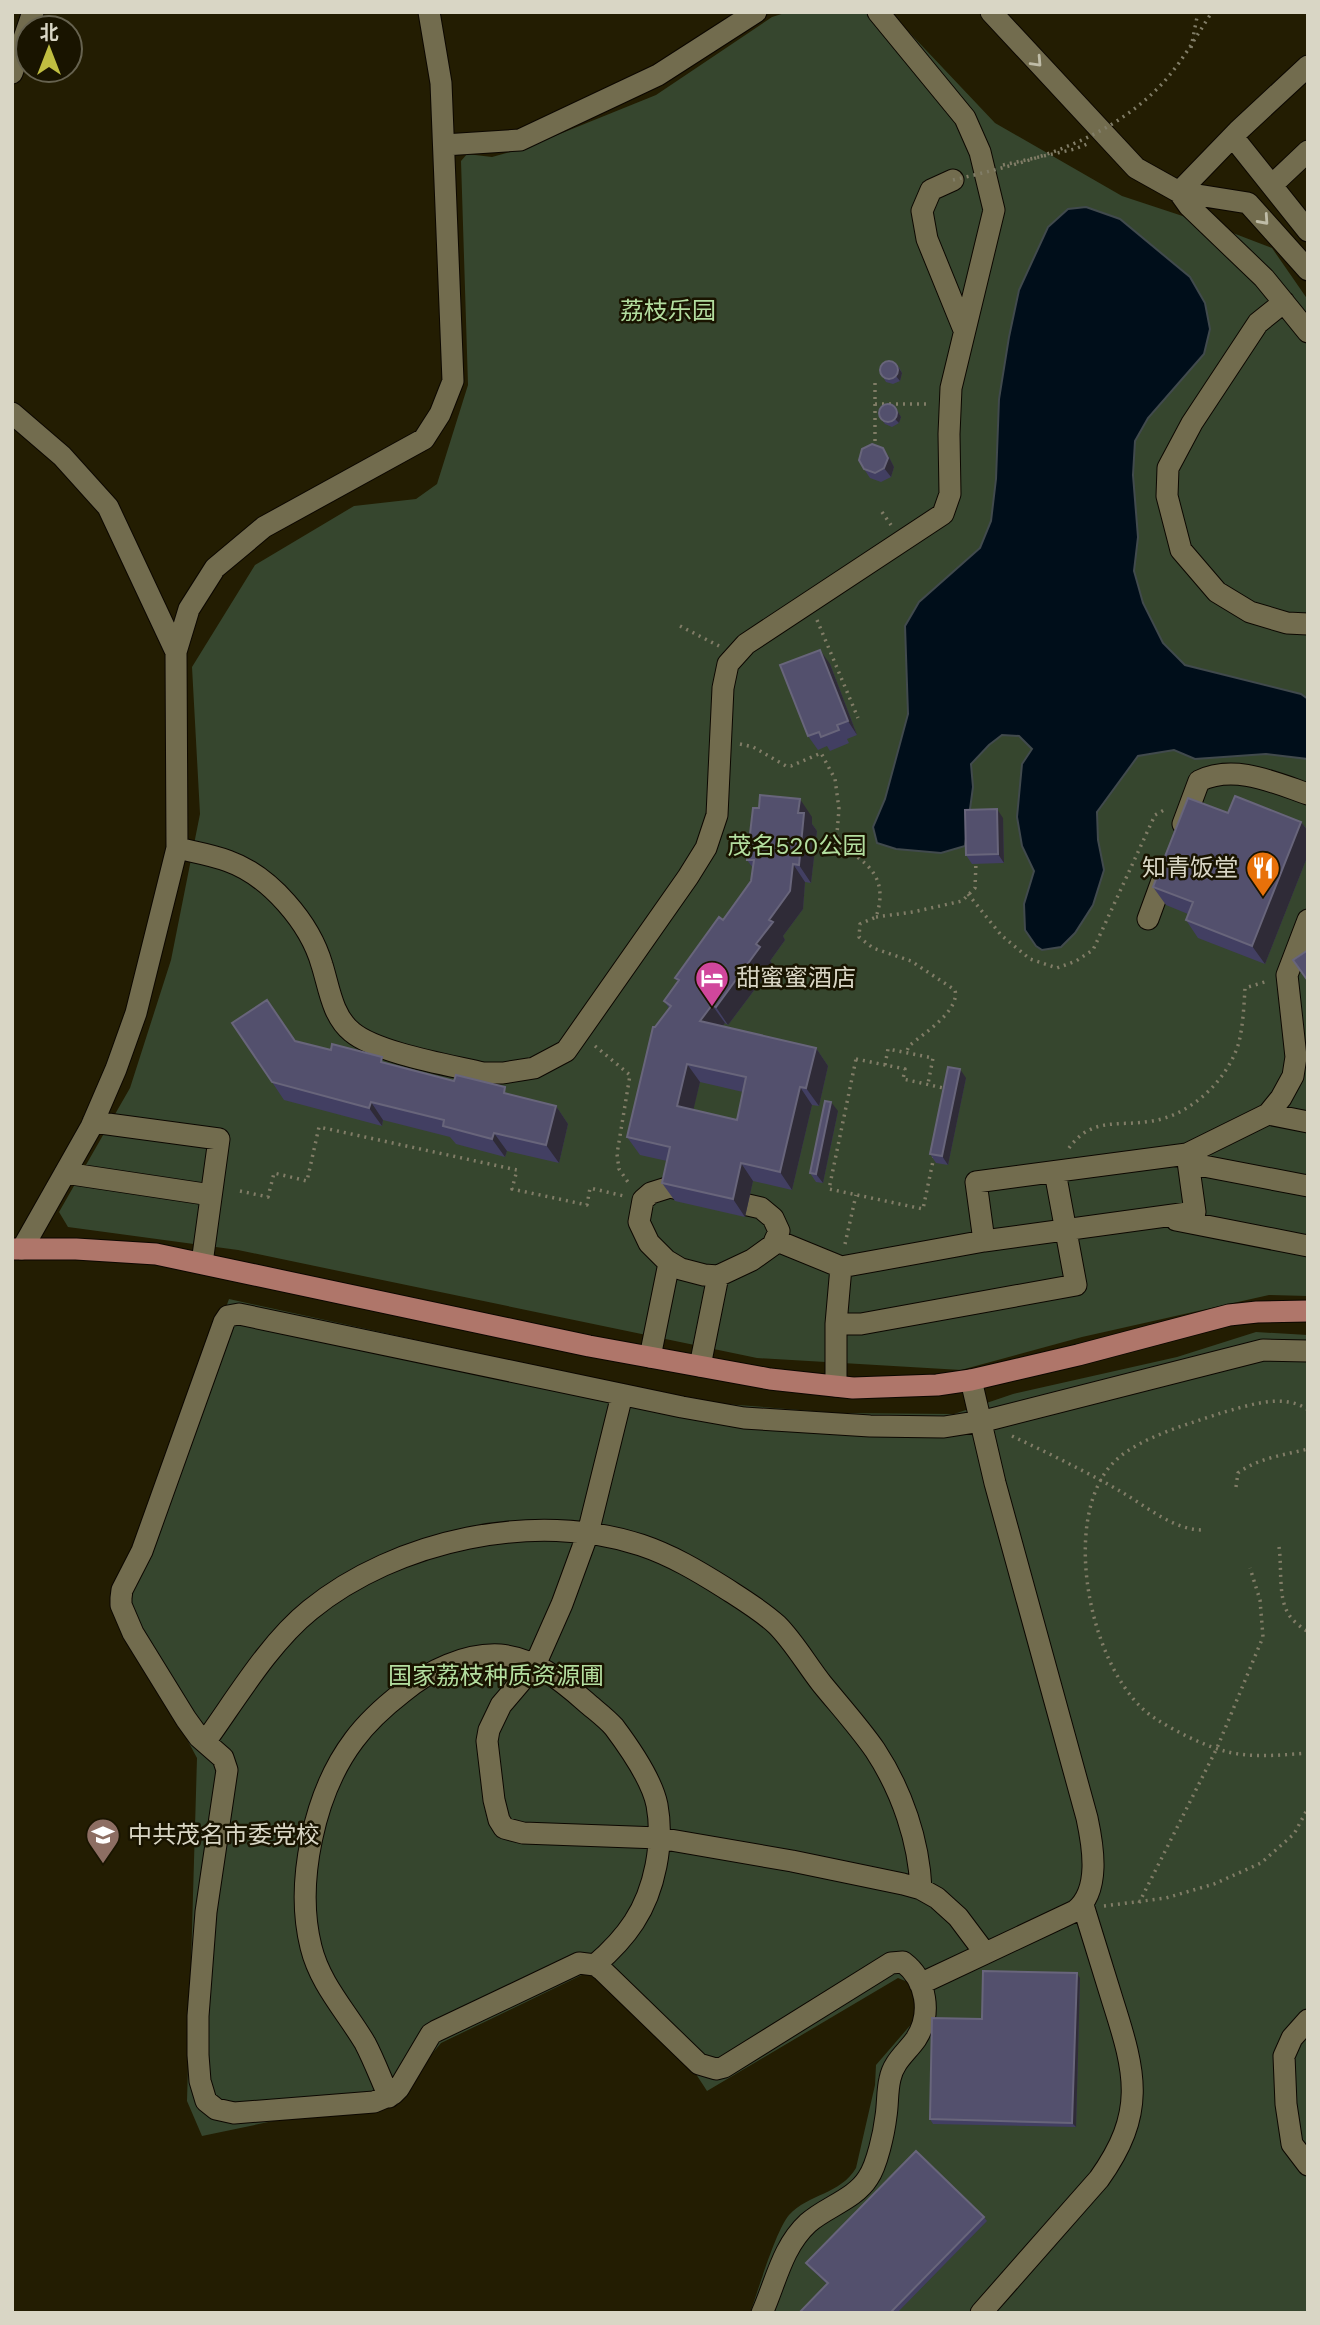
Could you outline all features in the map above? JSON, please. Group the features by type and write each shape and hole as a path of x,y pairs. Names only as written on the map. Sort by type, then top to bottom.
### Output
{"main road":[{"path":"17,1249 136,1252 202,1263 365,1300 650,1357 770,1379 852,1388 937,1385 971,1380 1229,1315 1308,1311"}],"street":[{"path":"12,73 33,12"},
{"path":"17,1249 65,1173 93,1122 136,1013 177,848 176,652 189,609 215,568 264,527 424,439 440,414 453,381 441,83 429,12"},
{"path":"444,145 520,140 658,75 756,12"},
{"path":"177,848 230,862 271,887 296,912 321,961 334,1006 350,1031 374,1046 483,1073 503,1073 539,1067 566,1051 706,848 717,815 723,688 729,664 746,644 943,514 950,494 951,388 994,210 980,152 965,118 878,12"},
{"path":"991,12 1136,169 1180,192 1248,203 1308,270"},
{"path":"1180,192 1308,66"},
{"path":"1233,137 1306,225"},
{"path":"1272,185 1308,151"},
{"path":"953,180 931,190 922,211 927,239 964,330"},
{"path":"1180,192 1189,205 1264,278 1308,332"},
{"path":"1284,302 1258,323 1192,424 1168,468 1167,496 1181,550 1217,592 1250,612 1287,623 1308,624"},
{"path":"12,413 62,456 108,507 176,652"},
{"path":"1148,919 1199,781 1212,775 1227,773 1264,779 1308,794"},
{"path":"1187,1158 1268,1114 1293,1076 1296,1057 1287,975 1308,920"},
{"path":"1268,1114 1308,1122"},
{"path":"93,1122 219,1139 202,1263"},
{"path":"775,1240 841,1267 984,1241 1195,1212 1187,1158"},
{"path":"984,1241 976,1182 1187,1158 1308,1186"},
{"path":"836,1324 861,1324 1076,1285 1054,1172"},
{"path":"65,1173 211,1195"},
{"path":"670,1187 761,1208 773,1218 779,1231 775,1240 773,1245 752,1260 718,1276 681,1269 666,1260 649,1243 639,1222 643,1200 651,1193 670,1187"},
{"path":"1160,1217 1308,1245"},
{"path":"836,1386 836,1324 841,1267"},
{"path":"650,1357 668,1268"},
{"path":"700,1366 718,1276"},
{"path":"762,2313 783,2258 797,2236 817,2216 854,2193 869,2178 886,2118 890,2076 916,2039 924,2021 926,2001 911,1968 904,1962 891,1963 745,2055 716,2069 699,2064 620,1986 595,1965 587,1963 573,1965 436,2031 428,2038 399,2088 389,2096 362,2105 234,2113 216,2109 206,2101 200,2081 198,2016 206,1912 227,1770 223,1758 186,1719 133,1633 121,1605 121,1598 125,1583 142,1551 224,1322 228,1316 239,1314 744,1418 800,1423 919,1427 982,1422 1263,1350 1308,1351"},
{"path":"919,1984 1075,1910 1084,1902 1091,1881 1091,1840 1087,1818 995,1483 971,1380"},
{"path":"622,1395 588,1533 562,1604 534,1665 500,1705 489,1730 487,1741 494,1800 504,1828 523,1833 659,1838 792,1861 921,1889 937,1898 958,1917 985,1953"},
{"path":"205,1742 286,1632 312,1609 351,1582 403,1557 479,1535 560,1530 588,1533 641,1545 692,1567 776,1625 875,1750 892,1779 904,1805 914,1841 921,1889"},
{"path":"389,2096 366,2045 329,1989 312,1950 307,1922 305,1880 319,1812 338,1765 354,1740 377,1713 426,1674 481,1656 519,1658 568,1686 612,1726 641,1767 657,1803 659,1838 650,1888 635,1921 617,1945 595,1965"},
{"path":"982,2313 1099,2179 1115,2156 1125,2131 1132,2102 1131,2060 1084,1902"},
{"path":"1308,2020 1292,2038 1284,2056 1286,2104 1292,2144 1308,2165"}],"path":[{"path":"1191,48 1198,12"},
{"path":"953,180 1015,166 1094,135 1140,104 1160,86 1191,48 1212,12"},
{"path":"984,167 1075,149 1105,136"},
{"path":"875,378 875,441"},
{"path":"875,404 908,404"},
{"path":"810,602 858,718"},
{"path":"680,626 737,654"},
{"path":"721,738 753,747 786,766 821,753 835,779 839,809 836,845 860,856 875,873 882,901 876,917"},
{"path":"968,894 1001,935 1030,959 1057,968 1076,961 1093,950 1155,815 1196,790"},
{"path":"906,1053 909,1046 952,1009 957,997 955,990 911,961 873,947 859,937 860,924 876,917 962,901 975,888 976,856"},
{"path":"1054,1172 1072,1144 1089,1129 1107,1124 1155,1121 1199,1101 1223,1074 1232,1058 1242,1026 1245,988 1287,975"},
{"path":"578,1032 630,1074 617,1154 619,1168 643,1200"},
{"path":"885,1065 888,1049 933,1058 928,1084"},
{"path":"856,1059 905,1069 903,1079 928,1084 948,1088 923,1209 829,1189 856,1059"},
{"path":"240,1191 268,1197 274,1173 307,1181 319,1127 517,1170 512,1189 587,1205 590,1188 643,1200"},
{"path":"841,1267 856,1195"},
{"path":"1308,1410 1290,1402 1244,1406 1196,1421 1127,1450 1113,1462 1100,1481 1087,1517 1084,1545 1092,1602 1108,1658 1133,1700 1154,1719 1196,1740 1229,1752 1308,1754"},
{"path":"982,1422 1100,1481 1173,1523 1189,1530 1203,1530"},
{"path":"1236,1487 1238,1473 1244,1469 1264,1460 1308,1449"},
{"path":"1279,1547 1284,1605 1289,1616 1308,1632"},
{"path":"1139,1903 1217,1748 1264,1637 1260,1600 1250,1568"},
{"path":"1084,1902 1104,1906 1139,1903 1214,1884 1261,1863 1294,1834 1308,1808"}],"green space":[{"name":"茂名520公园","path":"788,12 890,12 995,123 1122,196 1272,248 1308,300 1308,1296 1269,1295 1082,1337 961,1370 757,1358 238,1250 68,1227 59,1212 130,1088 171,960 200,814 192,667 255,565 354,506 416,499 437,484 468,385 461,161 467,154 492,157 525,148 656,95 772,17"},
{"name":"国家荔枝种质资源圃","path":"229,1299 596,1379 725,1404 838,1413 954,1414 1013,1394 1177,1357 1256,1332 1308,1335 1308,2313 750,2313 773,2247 789,2215 805,2202 842,2183 856,2168 875,2085 876,2065 920,2014 915,1985 898,1978 707,2091 696,2074 588,1972 441,2043 390,2105 302,2115 202,2136 187,2101 197,1758 111,1597 133,1559"}],"water":[{"path":"1086,207 1120,219 1190,277 1205,303 1210,329 1204,354 1148,418 1135,441 1133,475 1138,537 1134,571 1143,603 1163,643 1185,665 1301,694 1308,699 1308,759 1266,754 1195,759 1174,750 1138,756 1097,812 1098,840 1104,870 1093,905 1075,933 1061,947 1042,950 1025,930 1024,904 1034,871 1022,846 1017,817 1022,764 1032,749 1019,736 1002,735 971,764 973,787 965,846 941,853 896,849 877,843 873,827 885,799 908,714 905,626 919,602 980,548 991,521 996,479 999,399 1019,290 1048,227 1068,209"}],"building":[{"path":"885,361 893,361 898,370 896,377 885,379 880,374 880,366"},
{"path":"884,404 892,404 897,413 895,420 884,422 879,417 879,409"},
{"path":"872,444 883,448 888,458 884,468 875,473 864,469 859,460 862,449"},
{"path":"820,650 848,721 837,725 839,730 821,737 819,732 808,736 780,665"},
{"name":"甜蜜蜜酒店","path":"760,795 800,799 798,813 804,813 799,865 793,864 790,891 769,920 773,922 756,944 760,947 716,1007 712,1005 700,1021 816,1048 806,1088 800,1087 780,1172 741,1163 733,1199 662,1183 670,1147 627,1137 653,1027 671,1006 664,1001 679,980 675,978 719,917 723,920 751,881 754,860 747,860 753,808 759,808","holes":["687,1064 746,1077 737,1120 677,1106"]},
{"path":"1235,796 1301,822 1252,946 1186,920 1193,902 1153,887 1188,798 1228,813"},
{"path":"997,809 998,854 966,855 965,810"},
{"path":"1308,950 1308,981 1293,960"},
{"path":"267,1000 295,1041 331,1050 332,1044 382,1057 381,1062 454,1081 456,1075 505,1087 504,1093 556,1106 546,1145 494,1133 492,1139 443,1126 444,1120 371,1102 369,1108 272,1082 232,1023"},
{"path":"948,1067 960,1069 942,1156 930,1154"},
{"path":"825,1101 831,1102 816,1174 810,1173"},
{"path":"983,1971 1077,1973 1072,2123 930,2119 932,2018 982,2019"},
{"path":"916,2151 984,2217 890,2313 799,2313 828,2283 806,2263"}],"place":[{"name":"知青饭堂","path":"1263,898"},
{"name":"甜蜜蜜酒店","path":"712,1008"},
{"name":"中共茂名市委党校","path":"103,1865"}],"park label":[{"name":"荔枝乐园","path":"668,311"}]}
